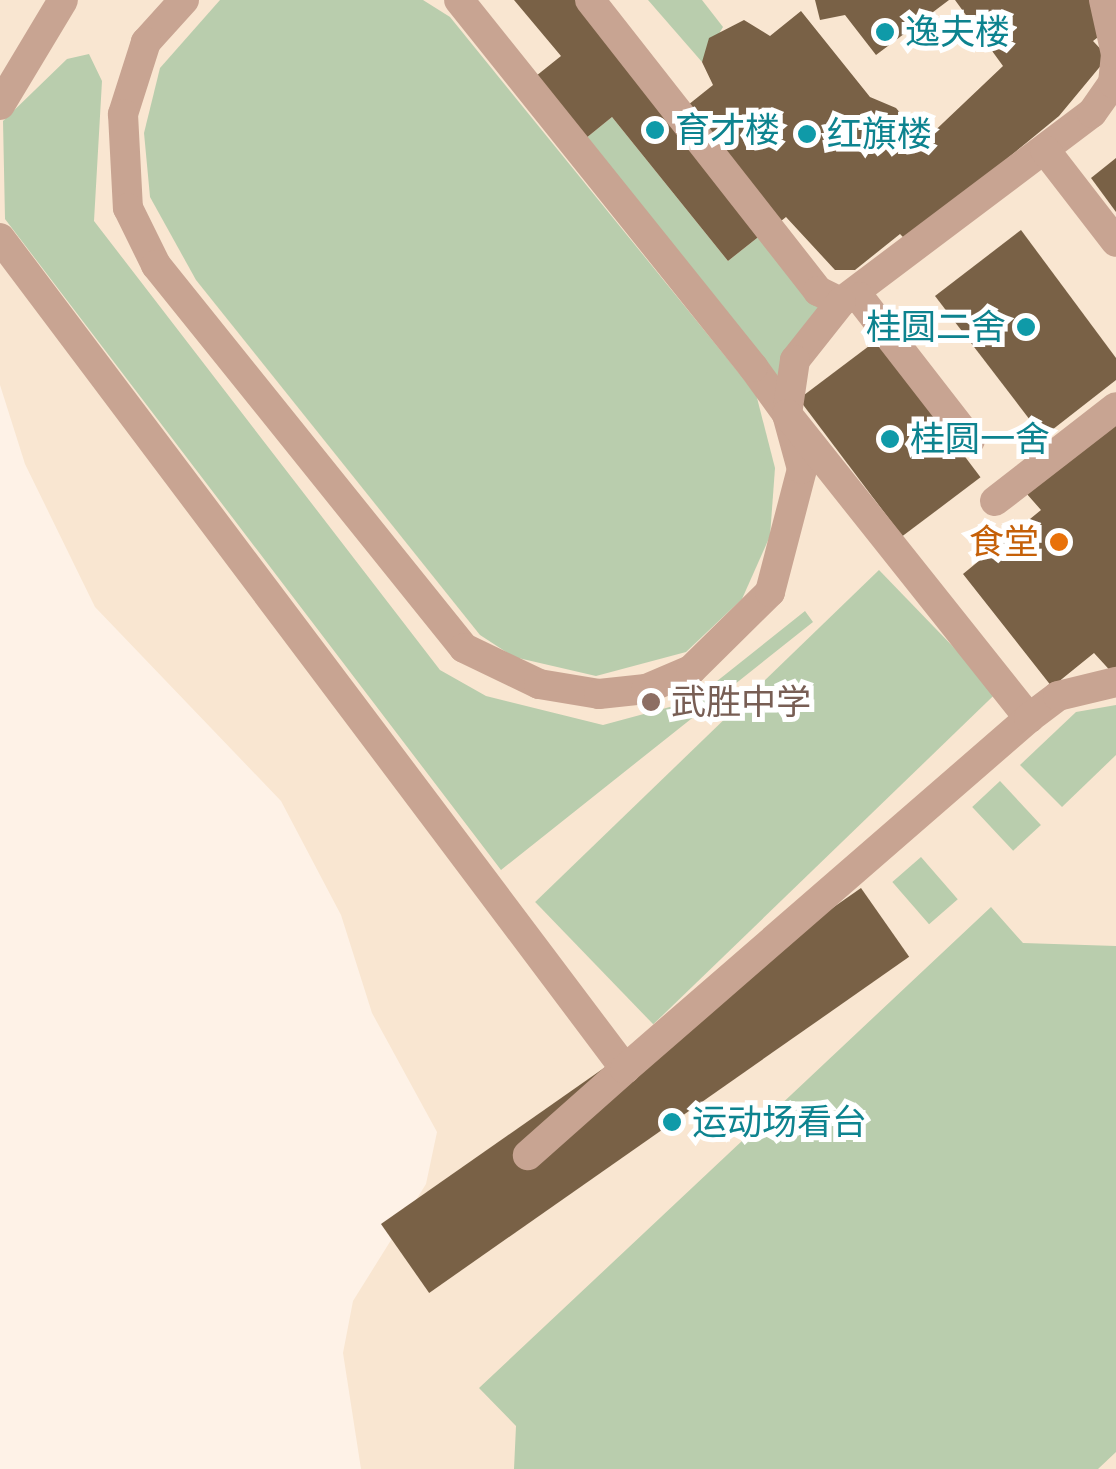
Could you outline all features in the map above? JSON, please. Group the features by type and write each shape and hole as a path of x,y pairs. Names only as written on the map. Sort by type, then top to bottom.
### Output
{"street":[{"path":"0,105 63,0"},
{"path":"183,0 128,78 128,208 180,296 413,594 481,660 599,694 646,689 692,670 745,625 784,558 802,469 786,414 796,360 850,300 1104,100 1116,54 1104,0"},
{"path":"459,0 1029,718"},
{"path":"590,0 818,291 850,300 970,440"},
{"path":"1045,150 1116,242"},
{"path":"0,238 626,1069"},
{"path":"995,501 1116,406"},
{"path":"528,1154 1029,718 1058,696 1116,682"}],"shaded area":[{"name":"武胜中学","path":"0,0 1116,0 1116,1469 361,1469 343,1353 353,1301 426,1184 437,1132 372,1013 341,915 281,801 95,607 25,464 0,385"}],"green space":[{"path":"220,0 423,0 450,17 756,394 775,468 770,536 742,599 686,652 596,676 514,657 480,635 196,280 150,197 144,133 160,68"},
{"path":"648,0 702,0 723,27 702,62"},
{"path":"89,54 102,81 94,221 440,670 486,696 603,725 692,701 805,611 813,622 501,870 5,219 3,121 67,59"},
{"path":"612,117 728,261 767,230 828,310 783,390 580,143"},
{"path":"879,570 997,692 653,1024 535,902"},
{"path":"1116,705 1116,755 1062,807 1020,765 1076,712"},
{"path":"1000,781 1041,825 1013,851 972,807"},
{"path":"921,857 958,899 929,924 892,882"},
{"path":"991,907 1023,943 1116,946 1116,1452 1098,1469 514,1469 516,1426 479,1388"}],"building":[{"name":"育才楼","path":"514,0 585,0 767,230 728,261 612,117 580,143 531,80 561,56"},
{"name":"逸夫楼","path":"815,0 949,0 876,55 845,15 820,20"},
{"name":"红旗楼","path":"955,0 1098,0 1102,34 1093,41 1108,57 1059,116 907,241 900,234 855,270 835,270 786,217 771,229 683,109 713,85 702,62 709,38 744,20 770,36 801,11 870,97 896,108 924,141 1003,66"},
{"path":"1116,158 1116,212 1091,178"},
{"name":"桂圆二舍","path":"1021,230 1116,358 1116,380 1043,437 935,296"},
{"name":"桂圆一舍","path":"877,340 981,477 902,536 799,399"},
{"name":"食堂","path":"1116,419 1116,677 1094,653 1052,687 963,574 1041,510 1026,493"},
{"path":"861,888 909,957 429,1293 381,1224"}],"place":[{"name":"逸夫楼","path":"885,32"},
{"name":"育才楼","path":"655,130"},
{"name":"红旗楼","path":"807,134"},
{"name":"桂圆二舍","path":"1026,327"},
{"name":"桂圆一舍","path":"890,439"},
{"name":"食堂","path":"1059,542"},
{"name":"武胜中学","path":"651,702"},
{"name":"运动场看台","path":"672,1122"}]}
